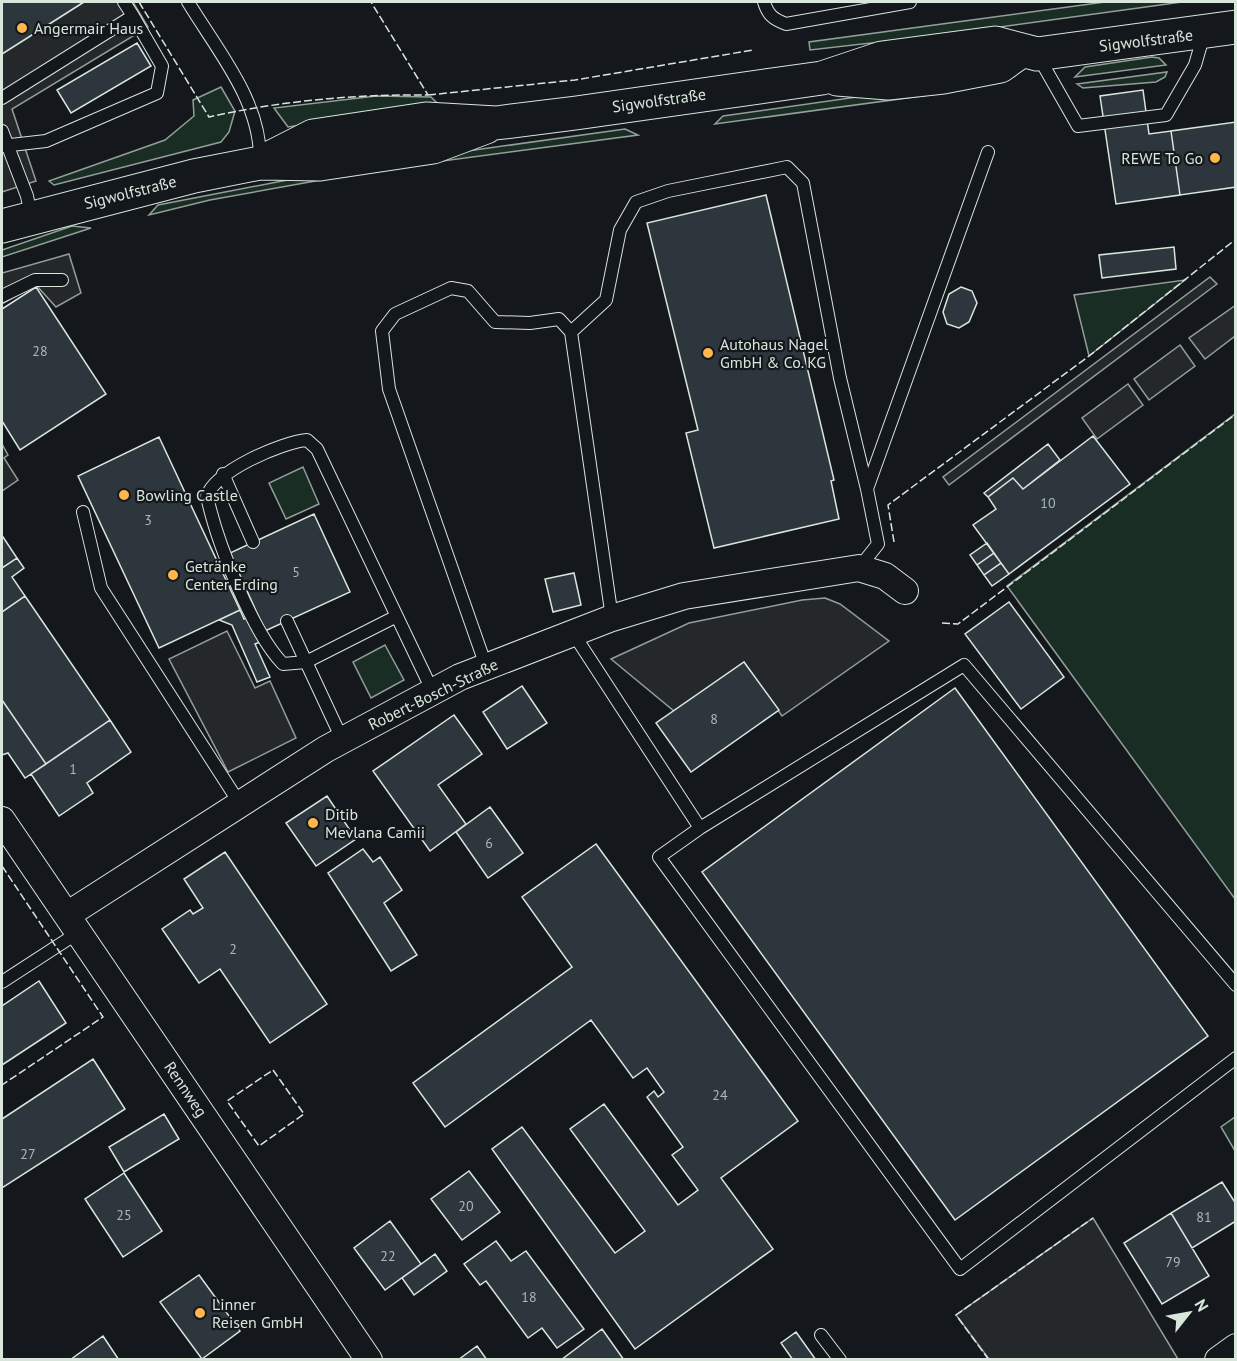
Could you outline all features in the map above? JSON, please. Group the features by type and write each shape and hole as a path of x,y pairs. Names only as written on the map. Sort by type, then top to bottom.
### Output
{"street":[{"name":"Sigwolfstraße","path":"16,222 194,176 260,163 320,164 433,147 496,123 822,78 882,58 995,43 1029,52 1220,30"},
{"name":"Robert-Bosch-Straße","path":"73,923 240,804 342,740 486,666 612,618 684,596 859,568 885,576 905,591"},
{"name":"Rennweg","path":"2,820 369,1359"},
{"path":"1218,1359 1236,1347"}],"lane":[{"path":"5,145 46,141 158,93 162,66 124,2"},
{"path":"188,2 251,108 260,138 260,163"},
{"path":"764,2 767,12 775,20 786,24 910,2"},
{"path":"2,98 133,16"},
{"path":"1029,52 1078,126 1166,115 1195,65 1220,30"},
{"path":"2,131 16,222"},
{"path":"867,489 988,153"},
{"path":"571,332 606,300 620,230 636,202 668,190 787,167 802,183 840,378 878,544 859,568"},
{"path":"2,296 35,280 62,280"},
{"path":"486,666 389,389 382,331 395,314 451,288 468,291 495,322 530,323 559,319 571,332 612,618"},
{"path":"396,617 306,662 283,664 270,651 223,553 207,496 210,487 223,474 293,441 307,440 317,449 433,692"},
{"path":"223,474 253,542"},
{"path":"83,512 101,588 240,804"},
{"path":"287,621 342,740"},
{"path":"573,633 700,828"},
{"path":"1236,985 964,665 700,828 659,856 960,1269 1236,1058"},
{"path":"2,982 73,923"},
{"path":"821,1335 840,1359"}],"green space":[{"path":"1105,2 1182,2 941,35 810,50 809,42"},
{"path":"1152,57 1159,58 1166,65 1075,77 1085,67"},
{"path":"1167,72 1165,77 1156,82 1083,88 1077,84"},
{"path":"934,86 936,94 715,124 723,116"},
{"path":"221,87 235,111 229,132 221,142 54,185 49,181 165,140 194,116 193,100"},
{"path":"376,96 431,97 439,105 288,127 274,108"},
{"path":"625,129 638,135 383,169 382,163"},
{"path":"365,165 365,172 210,200 149,215 158,205"},
{"path":"72,226 91,228 2,257 2,250"},
{"path":"1185,280 1089,356 1074,295"},
{"path":"1235,414 1235,899 1007,586"},
{"path":"303,467 319,504 286,519 269,483"},
{"path":"385,645 404,680 371,698 353,662"},
{"path":"1235,1117 1235,1151 1221,1127"}],"shaded area":[{"path":"84,2 133,2 148,27 12,109 36,181 2,192 2,54"},
{"path":"69,254 81,293 56,307 36,285 2,304 2,273"},
{"path":"1210,277 1217,284 949,485 943,477"},
{"path":"1236,305 1235,336 1205,359 1189,338"},
{"path":"1180,345 1195,366 1149,400 1134,379"},
{"path":"1128,384 1143,405 1097,439 1082,418"},
{"path":"2,444 8,455 4,458 18,480 2,491"},
{"path":"825,598 840,604 889,641 782,716 744,662 674,711 611,659 689,623 802,600"},
{"path":"227,631 255,688 270,681 296,738 228,772 169,659"},
{"path":"1093,1218 1178,1359 989,1359 956,1315"}],"building":[{"name":"Angermair Haus","path":"2,2 84,2 2,54"},
{"path":"137,43 151,66 71,113 57,90"},
{"path":"1143,90 1149,134 1171,131 1180,195 1116,204 1100,96"},
{"path":"1236,122 1236,187 1180,195 1171,131"},
{"path":"766,195 834,480 831,481 839,519 714,548 686,433 698,430 647,223"},
{"path":"1174,247 1176,269 1102,278 1099,255"},
{"path":"36,287 106,394 20,450 2,421 2,309"},
{"path":"961,287 972,291 977,303 969,322 959,328 947,324 943,312 949,294"},
{"path":"1093,436 1130,484 1009,574 973,525 996,509 988,497 1013,478 1023,489"},
{"path":"159,437 240,610 159,648 78,476"},
{"path":"1048,444 1060,460 1023,489 1013,478 988,497 984,493"},
{"path":"314,514 350,592 265,631 230,553"},
{"path":"2,538 17,558 2,568"},
{"path":"987,543 994,553 977,565 970,555"},
{"path":"994,553 1001,563 984,575 977,565"},
{"path":"17,558 24,568 12,577 25,596 2,612 2,568"},
{"path":"1001,563 1009,574 992,586 984,575"},
{"path":"574,573 581,605 553,612 545,579"},
{"path":"25,596 110,720 46,764 2,700 2,612"},
{"path":"1009,602 1064,677 1021,709 965,634"},
{"path":"240,610 244,619 249,617 260,642 255,644 270,677 257,682 232,625 219,620"},
{"path":"744,662 779,710 691,772 656,723"},
{"path":"522,686 547,723 507,749 483,712"},
{"path":"955,688 1208,1036 955,1220 702,872"},
{"path":"2,700 46,764 25,778 8,753 2,755"},
{"path":"454,715 482,754 438,785 466,824 430,851 373,771"},
{"path":"110,720 131,752 87,783 93,793 59,816 31,774"},
{"path":"327,796 356,839 316,866 286,823"},
{"path":"490,807 523,853 488,878 456,832"},
{"path":"596,844 798,1121 721,1178 773,1249 635,1349 492,1149 522,1127 615,1253 645,1231 570,1129 604,1104 678,1205 698,1190 672,1155 683,1147 647,1097 654,1091 658,1097 664,1092 647,1068 633,1078 591,1020 445,1127 413,1083 572,967 522,897"},
{"path":"363,849 373,862 380,857 402,890 384,903 417,955 391,971 328,873"},
{"path":"225,852 327,1004 270,1043 220,969 199,983 162,929 190,910 193,914 203,908 184,879"},
{"path":"39,981 66,1023 2,1065 2,1006"},
{"path":"93,1059 125,1109 2,1188 2,1119"},
{"path":"164,1114 179,1139 124,1172 109,1147"},
{"path":"469,1171 500,1212 462,1240 431,1199"},
{"path":"124,1173 162,1231 123,1257 85,1199"},
{"path":"1222,1182 1236,1204 1236,1221 1192,1248 1171,1213"},
{"path":"1171,1213 1209,1276 1162,1304 1124,1243"},
{"path":"390,1221 421,1264 385,1290 354,1248"},
{"path":"496,1241 511,1261 526,1251 584,1329 557,1348 542,1328 528,1338 486,1281 480,1285 464,1264"},
{"path":"435,1254 447,1271 414,1295 402,1278"},
{"path":"199,1275 240,1331 202,1359 160,1302"},
{"path":"602,1329 624,1360 561,1360"},
{"path":"796,1332 816,1360 793,1360 781,1343"},
{"path":"103,1336 119,1360 70,1360"},
{"path":"477,1346 487,1360 458,1360"}],"fence":[{"path":"139,2 209,117 318,100 428,95 371,2"},
{"path":"428,95 575,80 753,50"},
{"path":"894,542 888,505 1089,356 1236,239"},
{"path":"942,623 958,624 1236,414"},
{"path":"2,866 103,1017 2,1085"},
{"path":"273,1070 304,1114 259,1146 227,1101 273,1070"},
{"path":"989,1360 956,1315 1093,1218"}],"place":[{"name":"Angermair Haus","path":"22,28"},
{"name":"REWE To Go","path":"1215,158"},
{"name":"Autohaus Nagel GmbH & Co. KG","path":"708,353"},
{"name":"Bowling Castle","path":"124,495"},
{"name":"Getränke Center Erding","path":"173,575"},
{"name":"Ditib Mevlana Camii","path":"313,823"},
{"name":"Linner Reisen GmbH","path":"200,1313"}]}
